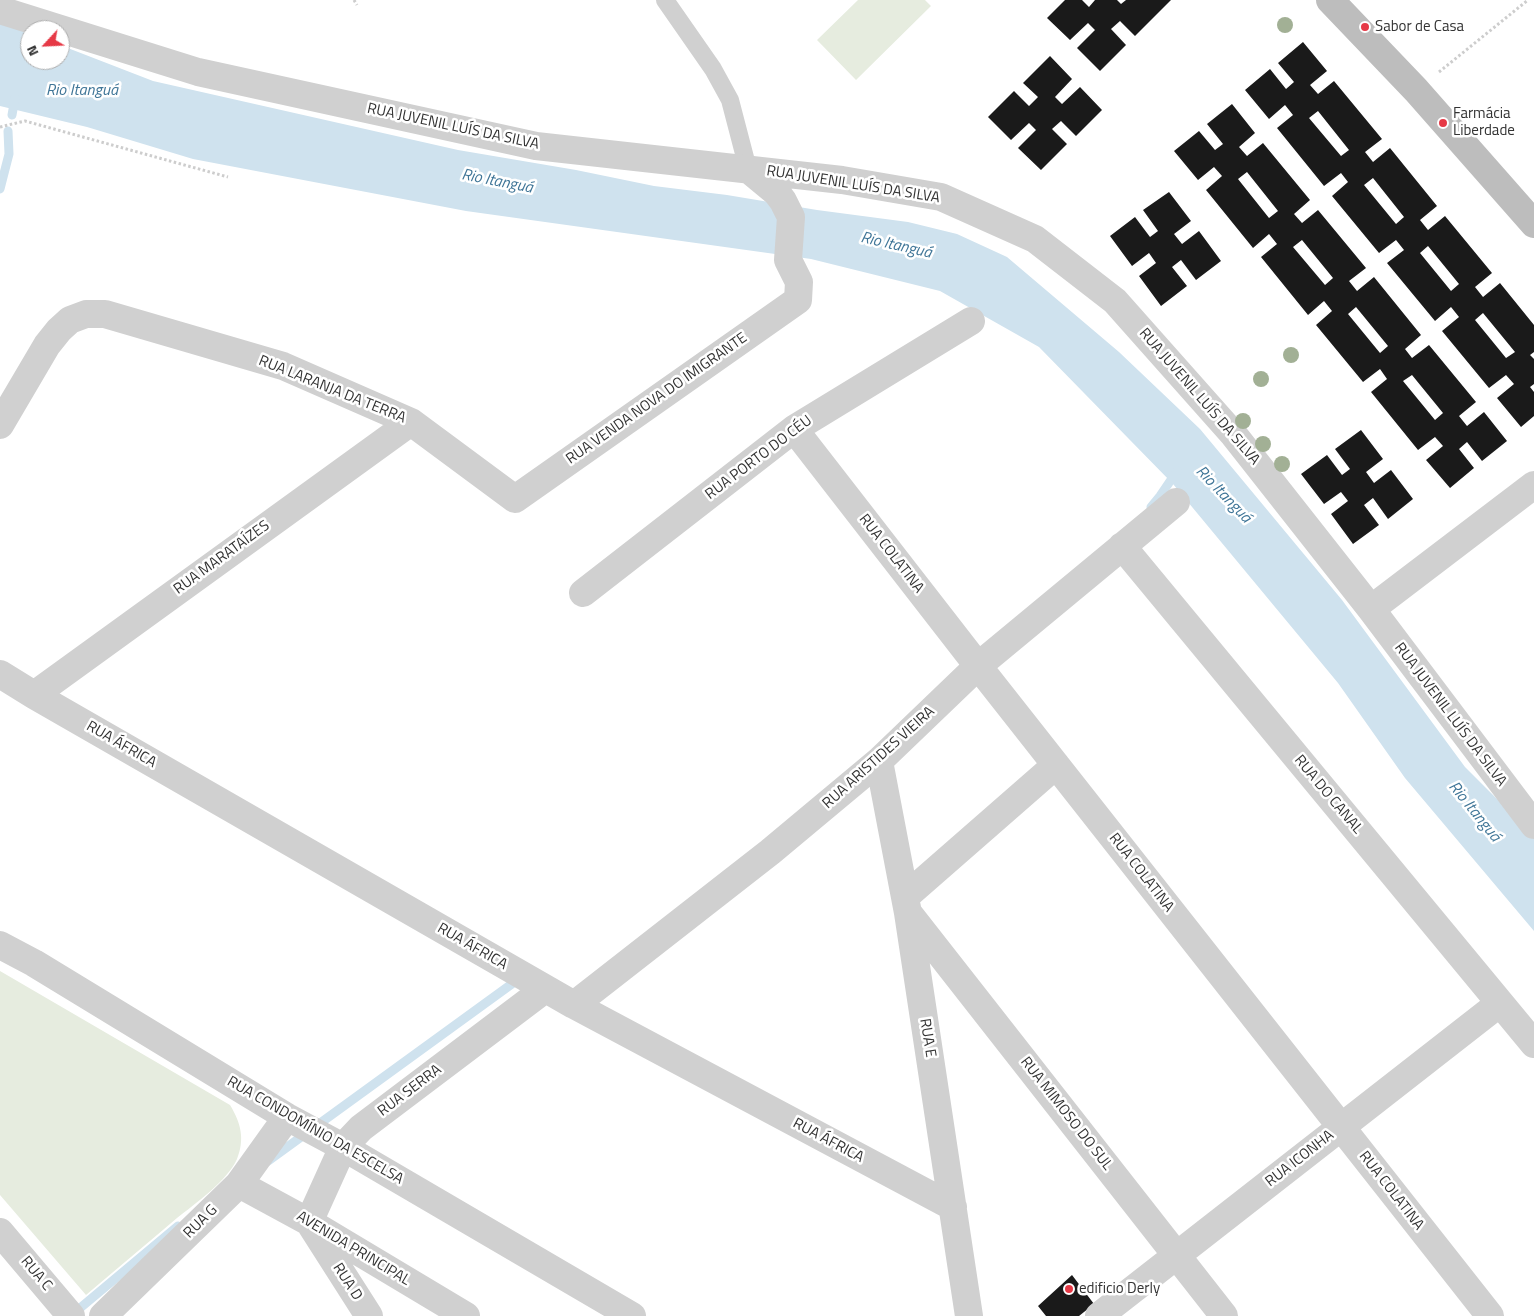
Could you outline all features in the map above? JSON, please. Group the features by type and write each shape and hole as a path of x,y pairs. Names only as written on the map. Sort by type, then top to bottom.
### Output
{"street":[{"path":"1330,0 1416,90 1534,224"},
{"name":"RUA JUVENIL LUÍS DA SILVA","path":"0,10 198,72 527,144 842,180 941,197 1035,239 1115,301 1234,435 1530,811"},
{"name":"RUA VENDA NOVA DO IMIGRANTE","path":"515,499 798,300 799,282 788,260 791,217 777,193 748,169"},
{"name":"RUA LARANJA DA TERRA","path":"0,425 47,345 59,330 70,320 86,314 105,314 283,366 411,422 515,499"},
{"name":"RUA PORTO DO CÉU","path":"583,593 794,429 971,321"},
{"name":"RUA MARATAÍZES","path":"34,695 411,422"},
{"name":"RUA COLATINA","path":"794,429 978,666 1490,1316"},
{"path":"1371,609 1534,485"},
{"name":"RUA ARISTIDES VIEIRA","path":"574,1005 770,852 879,761 978,666 1176,502"},
{"name":"RUA DO CANAL","path":"1122,546 1534,1044"},
{"name":"RUA ÁFRICA","path":"0,674 545,989 953,1207"},
{"name":"RUA E","path":"879,761 907,905 969,1316"},
{"path":"907,905 1056,765"},
{"name":"RUA MIMOSO DO SUL","path":"907,905 1224,1316"},
{"name":"RUA CONDOMÍNIO DA ESCELSA","path":"0,945 34,963 288,1117 343,1146 632,1316"},
{"name":"RUA SERRA","path":"309,1222 343,1146 362,1128 545,989"},
{"name":"RUA ICONHA","path":"1099,1316 1500,1003"},
{"name":"RUA G","path":"103,1316 239,1184 288,1117"},
{"name":"AVENIDA PRINCIPAL","path":"239,1184 309,1222 466,1316"},
{"name":"RUA D","path":"309,1222 369,1316"},
{"name":"RUA C","path":"0,1232 71,1316"}],"lane":[{"path":"665,0 712,69 730,100 748,169"}],"path":[{"path":"354,0 356,5"},
{"path":"1416,90 1528,0"},
{"path":"0,127 25,121 228,177"}],"shaded area":[{"path":"858,0 925,0 931,6 856,80 817,40"},
{"path":"0,971 230,1105 241,1131 241,1145 237,1159 233,1167 219,1183 86,1295 0,1195"}],"water":[{"name":"Rio Itanguá","path":"0,21 20,29 20,70 70,70 70,49 153,81 458,150 576,170 654,186 908,222 957,234 1007,257 1119,352 1200,429 1342,600 1465,767 1534,836 1534,931 1405,778 1338,683 1173,484 1039,347 940,291 811,259 466,211 193,159 87,127 0,106"}],"building":[{"path":"1065,0 1082,0 1089,7 1095,0 1117,0 1121,4 1126,0 1171,0 1135,36 1120,21 1111,29 1126,45 1100,71 1077,48 1095,30 1088,23 1070,40 1047,18"},
{"path":"1303,42 1327,71 1310,85 1318,94 1334,81 1382,139 1365,152 1373,162 1390,148 1437,206 1420,220 1428,230 1445,216 1492,273 1475,287 1483,297 1500,283 1534,325 1534,352 1530,355 1534,359 1534,384 1530,387 1534,392 1534,416 1521,427 1497,398 1514,384 1506,375 1489,388 1442,331 1459,317 1451,307 1435,321 1387,263 1404,250 1396,240 1379,253 1332,196 1348,182 1341,173 1324,186 1277,128 1293,115 1285,105 1269,119 1245,90 1270,69 1286,89 1294,82 1278,63","holes":["1318,111 1349,150 1341,156 1309,118","1373,178 1404,217 1396,224 1364,185","1428,246 1459,284 1451,291 1420,253","1483,313 1515,352 1506,358 1475,320"]},
{"path":"1050,56 1072,79 1055,97 1062,104 1080,87 1102,110 1076,136 1061,121 1052,129 1067,144 1041,170 1018,148 1036,130 1029,123 1011,140 988,117 1014,91 1029,106 1038,97 1023,83"},
{"path":"1232,104 1255,133 1239,147 1247,156 1263,143 1310,200 1294,214 1302,223 1318,210 1366,268 1349,281 1357,291 1374,277 1421,335 1405,349 1412,358 1429,345 1476,402 1459,416 1467,426 1484,412 1507,441 1482,461 1467,442 1459,449 1474,468 1450,488 1426,460 1443,446 1435,437 1418,450 1371,392 1387,379 1380,369 1363,382 1316,325 1332,311 1324,301 1308,315 1261,257 1277,244 1269,234 1253,248 1206,190 1222,176 1214,167 1198,180 1174,151 1199,131 1215,150 1223,144 1207,124","holes":["1247,172 1278,211 1269,218 1238,179","1302,240 1333,278 1325,285 1293,247","1356,307 1388,346 1380,353 1348,314","1412,375 1443,413 1435,420 1403,381"]},
{"path":"1169,192 1191,221 1174,234 1182,244 1199,231 1221,261 1196,280 1181,260 1172,267 1187,286 1161,306 1139,276 1156,263 1149,253 1132,266 1110,236 1135,217 1150,237 1158,231 1143,210"},
{"path":"1361,430 1383,459 1366,472 1374,483 1391,470 1413,499 1388,519 1373,498 1364,505 1379,525 1353,544 1331,514 1348,501 1341,492 1324,504 1301,474 1327,455 1342,475 1350,469 1335,449"},
{"name":"edificio Derly","path":"1072,1275 1094,1304 1079,1316 1046,1316 1038,1306"}],"waterway":[{"path":"12,115 15,98"},
{"path":"0,189 9,154 8,131"},
{"path":"1151,507 1177,471"},
{"path":"268,1161 520,978"},
{"path":"73,1314 178,1226"}],"place":[{"name":"Sabor de Casa","path":"1365,27"},
{"name":"Farmácia Liberdade","path":"1443,123"},
{"name":"edificio Derly","path":"1069,1289"}]}
